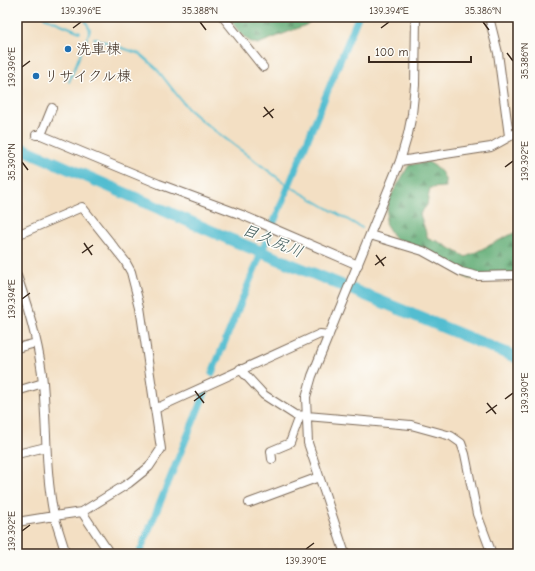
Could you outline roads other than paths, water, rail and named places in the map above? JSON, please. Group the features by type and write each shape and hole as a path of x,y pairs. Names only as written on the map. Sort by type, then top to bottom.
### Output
{"street":[{"path":"223,17 263,67"},
{"path":"272,460 271,451 290,443 303,417 306,397 312,376 400,161 412,114 415,85 416,17"},
{"path":"489,17 498,53 509,136"},
{"path":"52,108 38,135 159,184 242,215 304,241 357,266"},
{"path":"400,161 491,146 518,132"},
{"path":"17,235 82,207 125,261 131,272 140,307 161,448 157,457 149,467 129,483 82,512 17,522"},
{"path":"370,234 423,251 461,272 476,276 518,275"},
{"path":"17,276 19,291 36,342 43,383 48,487 54,516 66,554"},
{"path":"154,408 320,334 329,335"},
{"path":"17,348 36,342"},
{"path":"240,369 264,395 284,409 303,417 411,425 450,436 461,443 465,454 477,514 492,554"},
{"path":"17,391 43,383"},
{"path":"303,417 308,443 345,554"},
{"path":"17,454 46,447"},
{"path":"249,503 319,477"},
{"path":"82,512 110,554"}],"waterway":[{"path":"44,17 80,32"},
{"path":"69,82 90,30 84,17"},
{"path":"212,373 358,17"},
{"path":"94,38 140,54 156,68 188,109 202,121 286,184 362,228"},
{"name":"目久尻川","path":"17,146 227,238 518,358"},
{"path":"139,554 207,388"}],"place":[{"name":"洗車棟","path":"68,49"},
{"name":"リサイクル棟","path":"36,76"}]}
